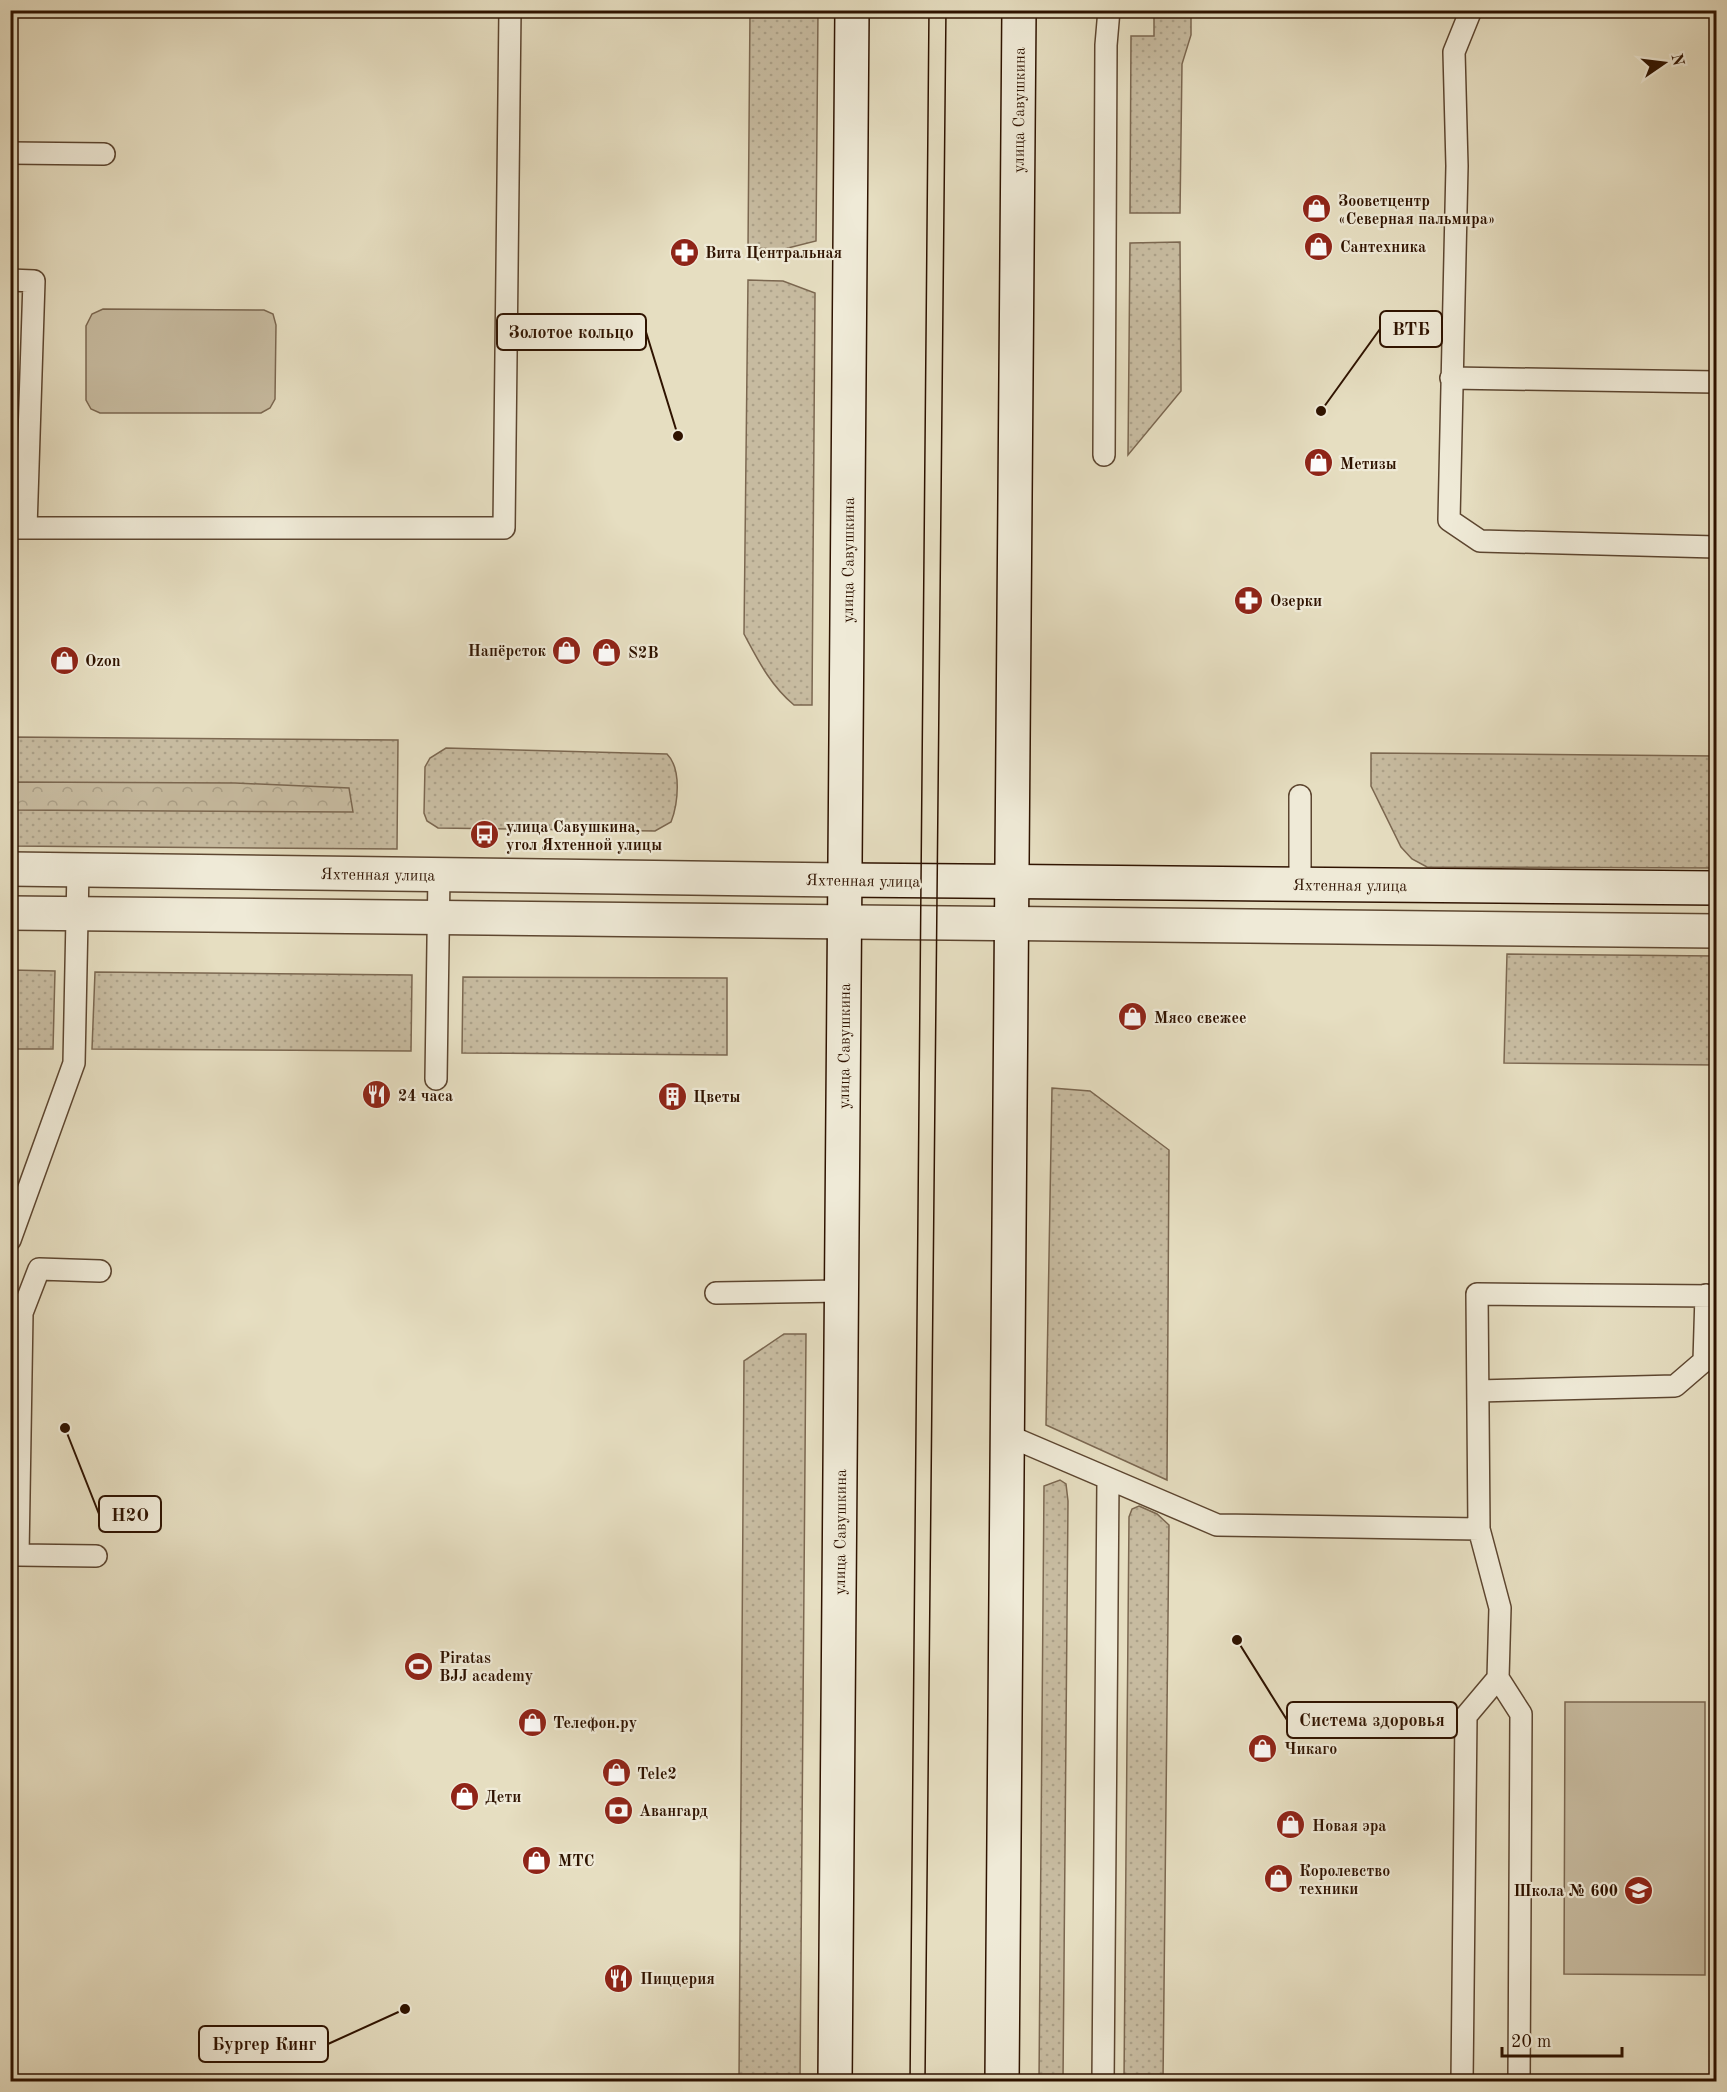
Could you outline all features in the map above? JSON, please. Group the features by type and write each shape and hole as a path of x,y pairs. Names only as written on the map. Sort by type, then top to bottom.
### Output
{"main road":[{"name":"улица Савушкина","path":"835,2082 852,10"},
{"name":"улица Савушкина","path":"1002,2082 1020,10"},
{"name":"Яхтенная улица","path":"10,869 1012,882 1716,888"},
{"path":"10,913 1716,931"}],"lane":[{"path":"10,280 34,281 18,528 504,528 510,10"},
{"path":"1104,455 1106,45 1109,10"},
{"path":"1468,11 1454,52 1457,166 1449,520 1480,542 1716,547"},
{"path":"10,153 104,154"},
{"path":"1451,378 1716,382"},
{"path":"1300,796 1300,884"},
{"path":"10,1240 74,1063 78,870"},
{"path":"436,1079 439,874"},
{"path":"96,1556 18,1555 16,1311 39,1269 100,1271"},
{"path":"716,1293 842,1291"},
{"path":"1478,1391 1675,1386 1704,1361 1711,1295 1477,1294 1479,1529 1500,1608 1498,1678 1521,1714 1519,2082"},
{"path":"1009,1436 1217,1525 1479,1529"},
{"path":"1103,2082 1108,1480"},
{"path":"1462,2082 1466,1716 1498,1678"}],"green space":[{"path":"750,11 818,11 816,241 784,249 748,248"},
{"path":"1154,11 1191,11 1191,35 1182,64 1180,213 1130,213 1131,36 1154,36"},
{"path":"1180,242 1181,391 1128,455 1130,243"},
{"path":"748,280 783,281 815,293 812,705 794,705 778,689 765,672 744,634"},
{"path":"103,309 264,310 273,314 276,325 275,399 270,408 261,413 100,413 91,409 86,400 86,326 92,314"},
{"path":"11,737 398,740 397,849 11,846"},
{"path":"446,748 667,754 672,760 677,777 677,797 671,822 655,831 438,828 427,821 424,813 425,767 430,758"},
{"path":"1371,753 1716,756 1716,868 1427,867 1412,859 1401,847 1371,786"},
{"path":"11,782 235,783 349,788 353,812 11,810"},
{"path":"1507,954 1716,956 1716,1065 1504,1063"},
{"path":"11,970 55,971 53,1049 11,1049"},
{"path":"95,972 412,975 411,1051 92,1049"},
{"path":"463,977 727,978 727,1055 462,1053"},
{"path":"1052,1088 1090,1091 1169,1150 1167,1480 1046,1425"},
{"path":"784,1334 806,1334 800,2081 739,2081 744,1361"},
{"path":"1060,1480 1066,1484 1068,1501 1063,2081 1039,2082 1044,1486"},
{"path":"1139,1506 1157,1514 1169,1525 1163,2082 1124,2081 1129,1517 1132,1509"},
{"name":"Школа № 600","path":"1565,1702 1705,1702 1705,1975 1564,1974"}],"tram line":[{"path":"910,2082 929,10"},
{"path":"925,2082 946,10"}],"place":[{"name":"Зооветцентр «Северная пальмира»","path":"1317,209"},
{"name":"Сантехника","path":"1319,246"},
{"name":"Вита Центральная","path":"684,252"},
{"name":"ВТБ","path":"1321,411"},
{"name":"Золотое кольцо","path":"678,436"},
{"name":"Метизы","path":"1319,463"},
{"name":"Озерки","path":"1249,600"},
{"name":"Напёрсток","path":"567,650"},
{"name":"S2B","path":"607,652"},
{"name":"Ozon","path":"64,660"},
{"name":"улица Савушкина, угол Яхтенной улицы","path":"485,835"},
{"name":"Мясо свежее","path":"1133,1017"},
{"name":"24 часа","path":"377,1095"},
{"name":"Цветы","path":"672,1096"},
{"name":"H2O","path":"65,1428"},
{"name":"Cистема здоровья","path":"1237,1640"},
{"name":"Piratas BJJ academy","path":"418,1666"},
{"name":"Телефон.ру","path":"532,1722"},
{"name":"Чикаго","path":"1263,1748"},
{"name":"Tele2","path":"616,1773"},
{"name":"Дети","path":"464,1796"},
{"name":"Авангард","path":"618,1810"},
{"name":"Новая эра","path":"1291,1825"},
{"name":"МТС","path":"537,1860"},
{"name":"Королевство техники","path":"1278,1879"},
{"name":"Школа № 600","path":"1639,1890"},
{"name":"Пиццерия","path":"619,1978"},
{"name":"Бургер Кинг","path":"405,2009"}]}
